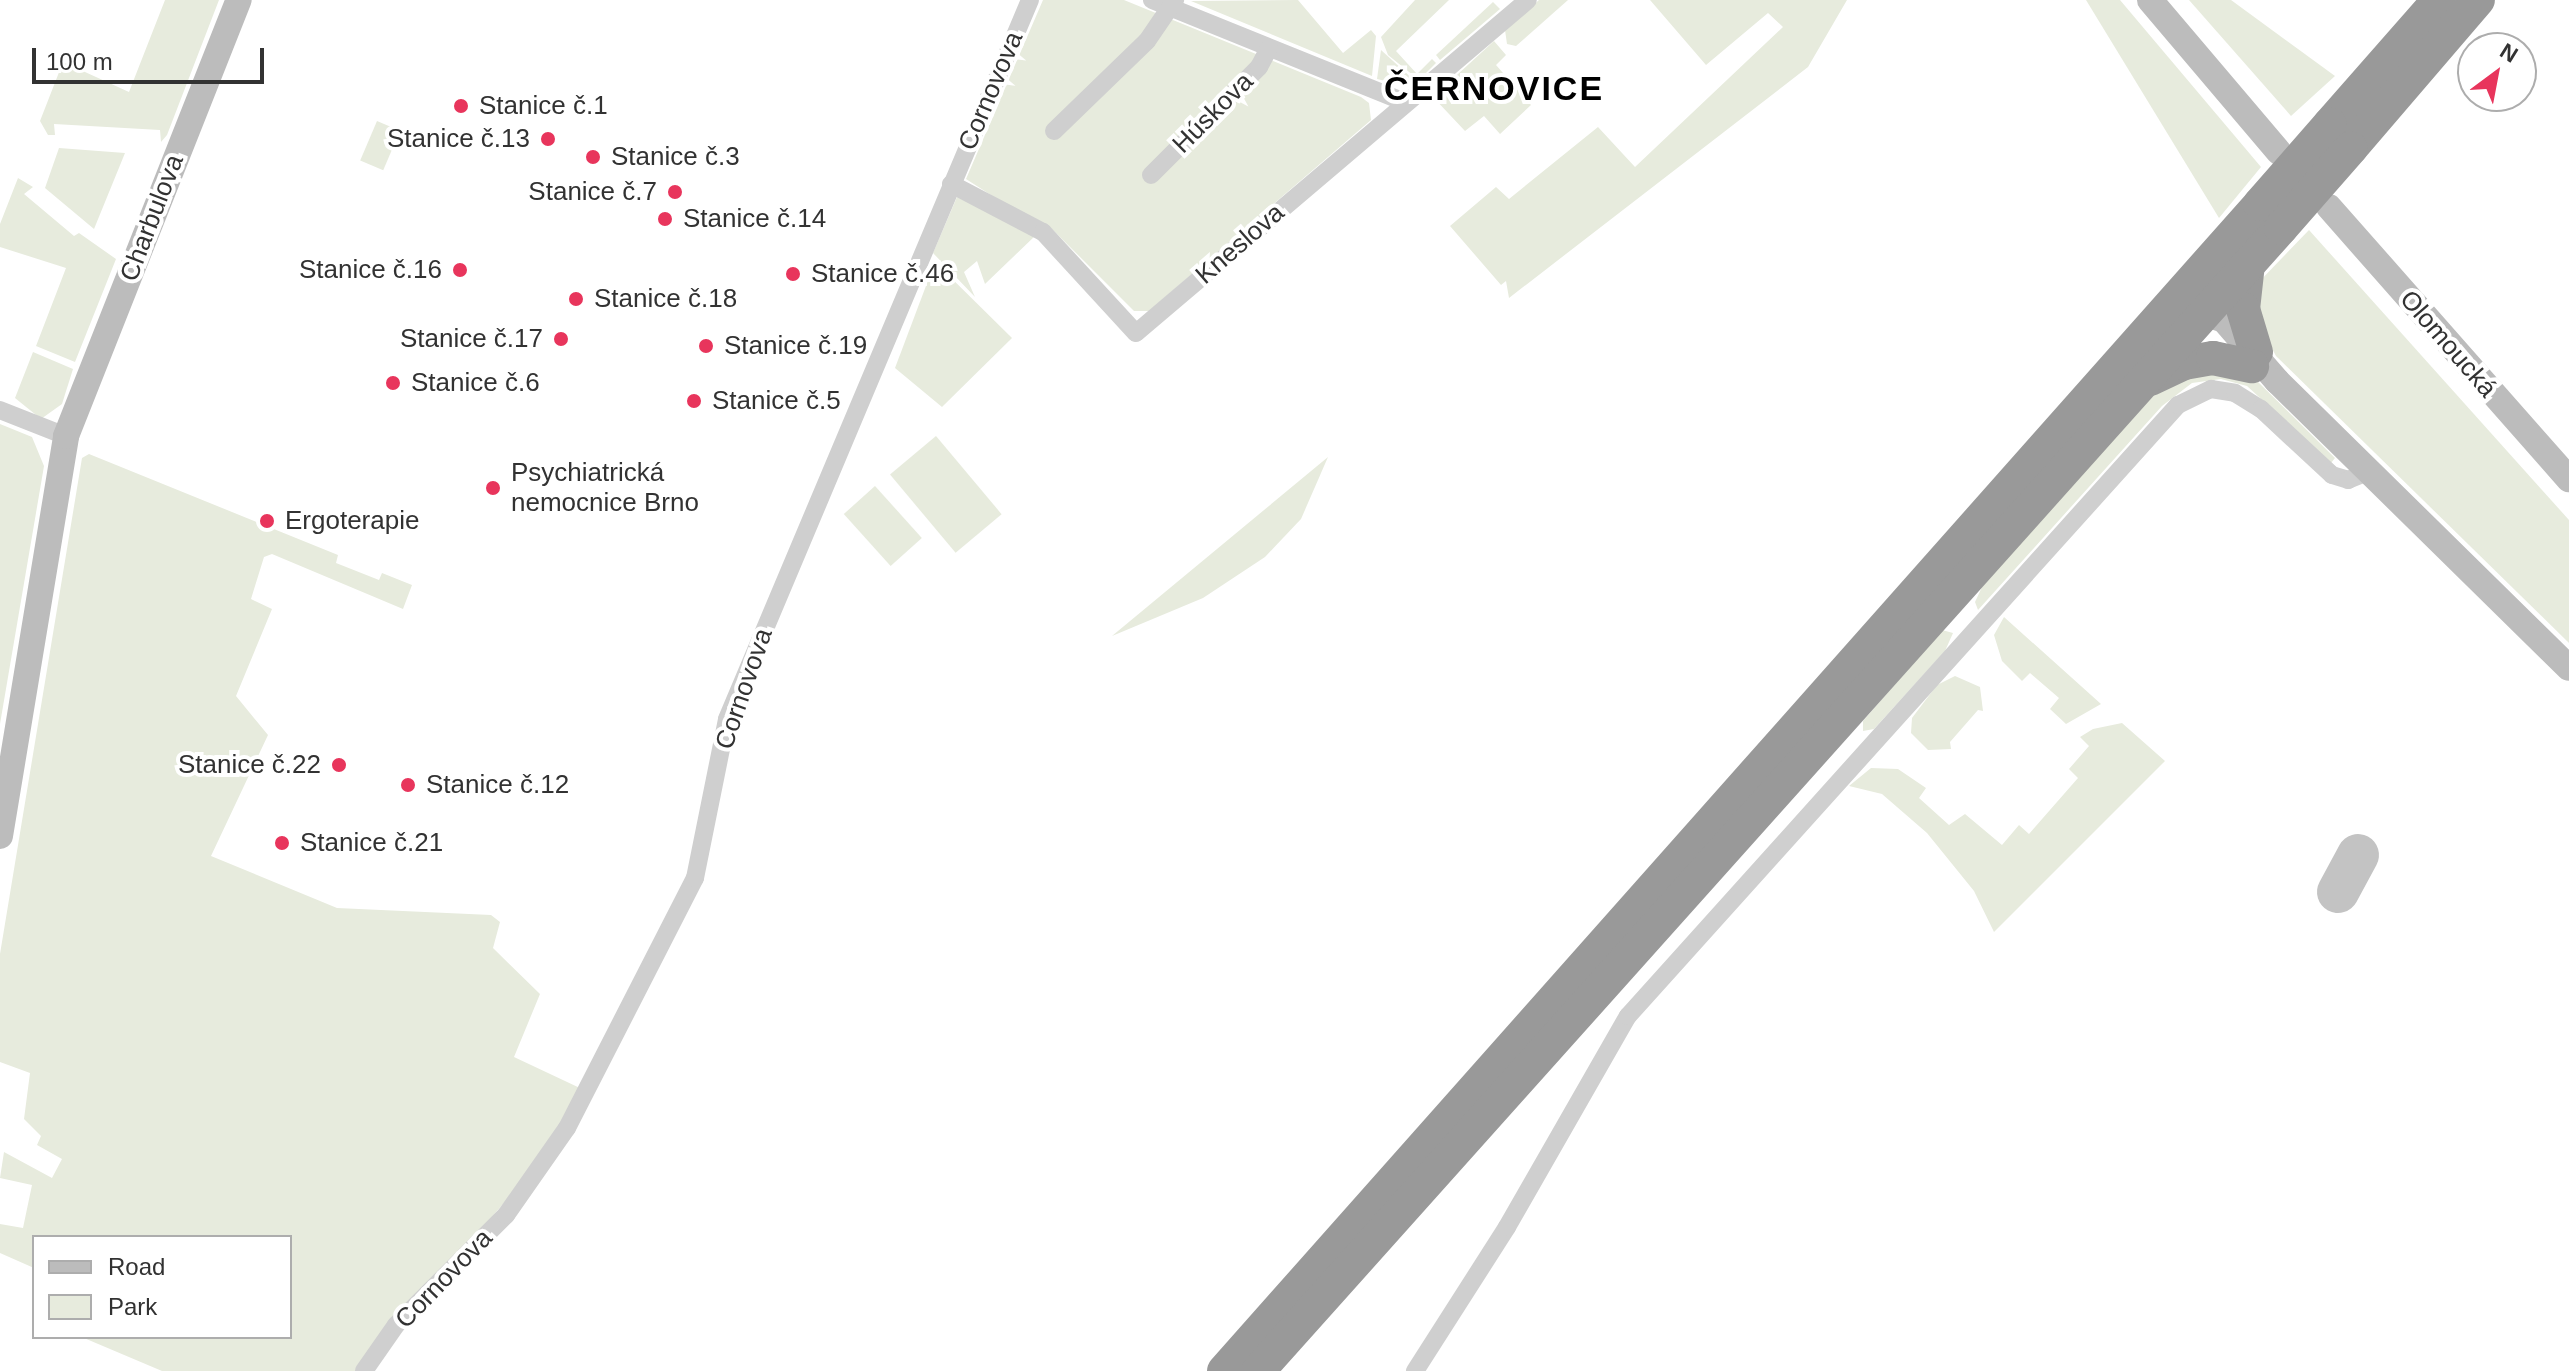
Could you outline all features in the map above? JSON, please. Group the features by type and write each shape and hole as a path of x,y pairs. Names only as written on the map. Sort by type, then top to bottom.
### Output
{"highway":[{"path":"2341,136 2439,0"},
{"path":"1224,1371 2197,275 2270,216 2341,136 2478,0"},
{"path":"2129,393 2184,363 2220,359 2262,366 2242,295 2248,264 2270,216"},
{"path":"1258,1371 2129,393 2248,264"}],"main road":[{"name":"Charbulova","path":"0,836 66,436 239,0"},
{"path":"2150,0 2279,152"},
{"name":"Olomoucká","path":"2329,207 2569,479"},
{"path":"2197,275 2211,331 2262,366 2569,668"},
{"path":"2167,311 2204,311"}],"street":[{"name":"Cornovova","path":"364,1371 396,1325 506,1215 567,1128 695,878 727,719 1030,0"},
{"name":"Húskova","path":"1152,0 1172,4 1269,48 1404,102"},
{"name":"Kneslova","path":"951,184 1043,232 1136,333 1404,102 1528,0"},
{"path":"1054,131 1147,41 1172,4"},
{"name":"Húskova","path":"1151,175 1259,67 1269,48"},
{"path":"1415,1371 1507,1227 1628,1016 2178,405 2211,389 2235,393 2332,475 2348,480 2370,471"},
{"path":"0,410 66,436"}],"green space":[{"path":"165,0 219,0 167,135 161,142 160,130 54,124 55,135 48,135 40,121 63,62 129,92"},
{"path":"1043,0 1124,0 1361,97 1369,103 1371,120 1149,311 1134,311 1047,224 1042,228 966,179"},
{"path":"1298,0 1343,53 1371,30 1376,36 1372,76 1191,1"},
{"path":"1415,0 1449,0 1396,51 1417,74 1432,59 1436,63 1419,80 1388,55 1381,37"},
{"path":"1539,0 1568,0 1516,46 1507,44 1505,30"},
{"path":"1650,0 1847,0 1808,67 1509,298 1506,281 1501,285 1450,226 1496,187 1509,199 1598,127 1635,167 1783,27 1768,13 1706,65"},
{"path":"2086,0 2120,0 2261,167 2219,218"},
{"path":"2189,0 2231,0 2335,76 2291,116"},
{"path":"1493,2 1500,9 1440,60 1436,55"},
{"path":"1494,41 1506,55 1496,65 1531,105 1500,134 1484,116 1465,131 1433,97"},
{"path":"1381,50 1416,82 1411,87 1377,79"},
{"path":"377,121 400,131 383,170 360,161"},
{"path":"59,148 125,153 94,229 45,188"},
{"path":"18,178 33,187 24,194 74,236 79,233 116,259 75,362 36,346 66,268 0,247 0,224"},
{"path":"957,197 1036,235 985,284 977,261 964,272 975,297 933,253"},
{"path":"2309,230 2569,520 2569,643 2276,356 2263,332 2256,285"},
{"path":"935,262 1012,338 942,407 895,368"},
{"path":"33,352 73,369 62,404 41,419 15,398"},
{"path":"2175,375 2251,375 2335,458 2331,463 2247,386 2221,379 2192,383 2162,406 1978,610 1975,602 1982,587 2148,399"},
{"path":"0,424 32,437 44,466 0,724"},
{"path":"936,436 1002,514 956,553 890,475"},
{"path":"89,454 338,555 336,563 379,580 382,573 412,585 403,609 272,554 264,557 251,599 272,609 236,696 268,735 211,856 337,908 491,915 500,922 493,948 540,994 514,1057 582,1089 523,1181 358,1371 162,1371 86,1339 292,1339 292,1235 32,1235 32,1267 0,1253 0,1224 23,1228 32,1185 0,1178 4,1152 52,1178 62,1159 37,1145 41,1136 24,1119 30,1073 0,1062 0,954 82,458"},
{"path":"1328,457 1301,519 1265,557 1203,598 1112,636"},
{"path":"875,486 922,538 891,566 844,514"},
{"path":"2004,617 2101,704 2066,724 2050,709 2059,698 2030,673 2022,681 2002,661 1994,635"},
{"path":"1942,630 1953,633 1945,651 1874,729 1863,731 1863,721"},
{"path":"1955,676 1980,687 1983,711 1978,710 1950,742 1951,749 1928,750 1911,733 1912,718 1937,685"},
{"path":"2122,723 2165,761 1994,932 1974,891 1927,833 1882,794 1849,786 1871,768 1898,769 1926,788 1919,798 1949,825 1965,814 2002,845 2019,825 2029,834 2078,778 2069,769 2089,746 2080,737 2093,729"}],"taxiway":[{"path":"2338,892 2358,855"}],"place":[{"name":"Stanice č.1","path":"461,106"},
{"name":"Stanice č.13","path":"548,139"},
{"name":"Stanice č.3","path":"593,157"},
{"name":"Stanice č.7","path":"675,192"},
{"name":"Stanice č.14","path":"665,219"},
{"name":"Stanice č.16","path":"460,270"},
{"name":"Stanice č.46","path":"793,274"},
{"name":"Stanice č.18","path":"576,299"},
{"name":"Stanice č.17","path":"561,339"},
{"name":"Stanice č.19","path":"706,346"},
{"name":"Stanice č.6","path":"393,383"},
{"name":"Stanice č.5","path":"694,401"},
{"name":"Psychiatrická nemocnice Brno","path":"493,488"},
{"name":"Ergoterapie","path":"267,521"},
{"name":"Stanice č.22","path":"339,765"},
{"name":"Stanice č.12","path":"408,785"},
{"name":"Stanice č.21","path":"282,843"}],"district":[{"name":"ČERNOVICE","path":"1494,89"}]}
